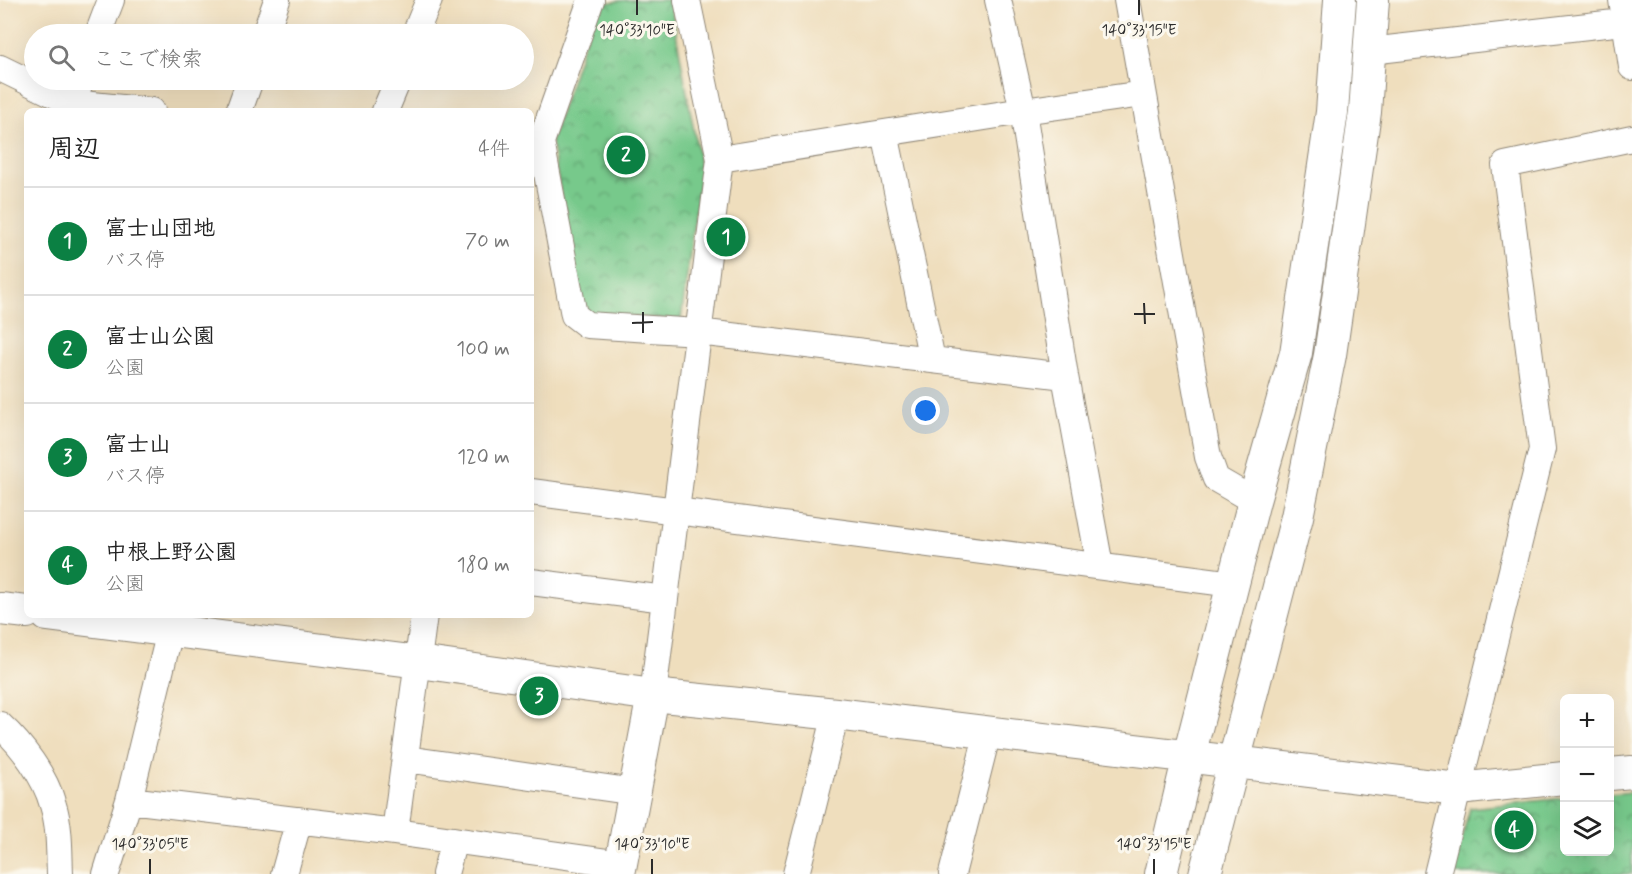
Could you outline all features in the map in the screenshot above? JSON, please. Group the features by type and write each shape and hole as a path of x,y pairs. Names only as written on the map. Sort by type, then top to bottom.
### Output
{"street":[{"path":"102,24 111,0"},
{"path":"269,24 278,0"},
{"path":"419,24 429,0"},
{"path":"591,0 536,141 574,315 587,325 698,332 1065,376"},
{"path":"129,800 454,840 620,869 653,694 720,159 687,0"},
{"path":"998,0 1023,111 1065,376 1100,566"},
{"path":"1127,0 1208,457 1216,479 1254,501"},
{"path":"1161,874 1254,501 1296,353 1332,112 1340,0"},
{"path":"1205,874 1297,517 1330,355 1365,112 1373,0"},
{"path":"1370,51 1626,14 1632,67"},
{"path":"0,68 24,81"},
{"path":"41,90 73,107 93,108"},
{"path":"73,107 78,90"},
{"path":"240,108 246,90"},
{"path":"386,108 394,90"},
{"path":"720,159 1143,94"},
{"path":"885,133 932,360"},
{"path":"1437,874 1542,449 1505,165 1632,138"},
{"path":"534,492 1233,584"},
{"path":"534,582 665,599"},
{"path":"0,609 24,612"},
{"path":"93,618 169,623 419,662 653,694 1458,789 1560,778"},
{"path":"395,832 424,618"},
{"path":"106,874 129,800 169,623"},
{"path":"796,874 836,714"},
{"path":"0,725 12,736 36,768 53,804 58,835 60,874"},
{"path":"952,874 988,732"},
{"path":"406,759 635,792"},
{"path":"1614,774 1632,772"},
{"path":"284,874 299,820"},
{"path":"445,874 454,840"}],"green space":[{"path":"627,0 670,0 701,169 681,320 583,314 551,141 597,4"},
{"path":"1632,792 1632,874 1452,874 1470,808 1560,798 1560,856 1614,856 1614,794"}],"place":[{"name":"富士山公園","path":"626,155"},
{"name":"富士山団地","path":"726,237"},
{"name":"富士山","path":"539,696"},
{"name":"中根上野公園","path":"1514,830"}]}
